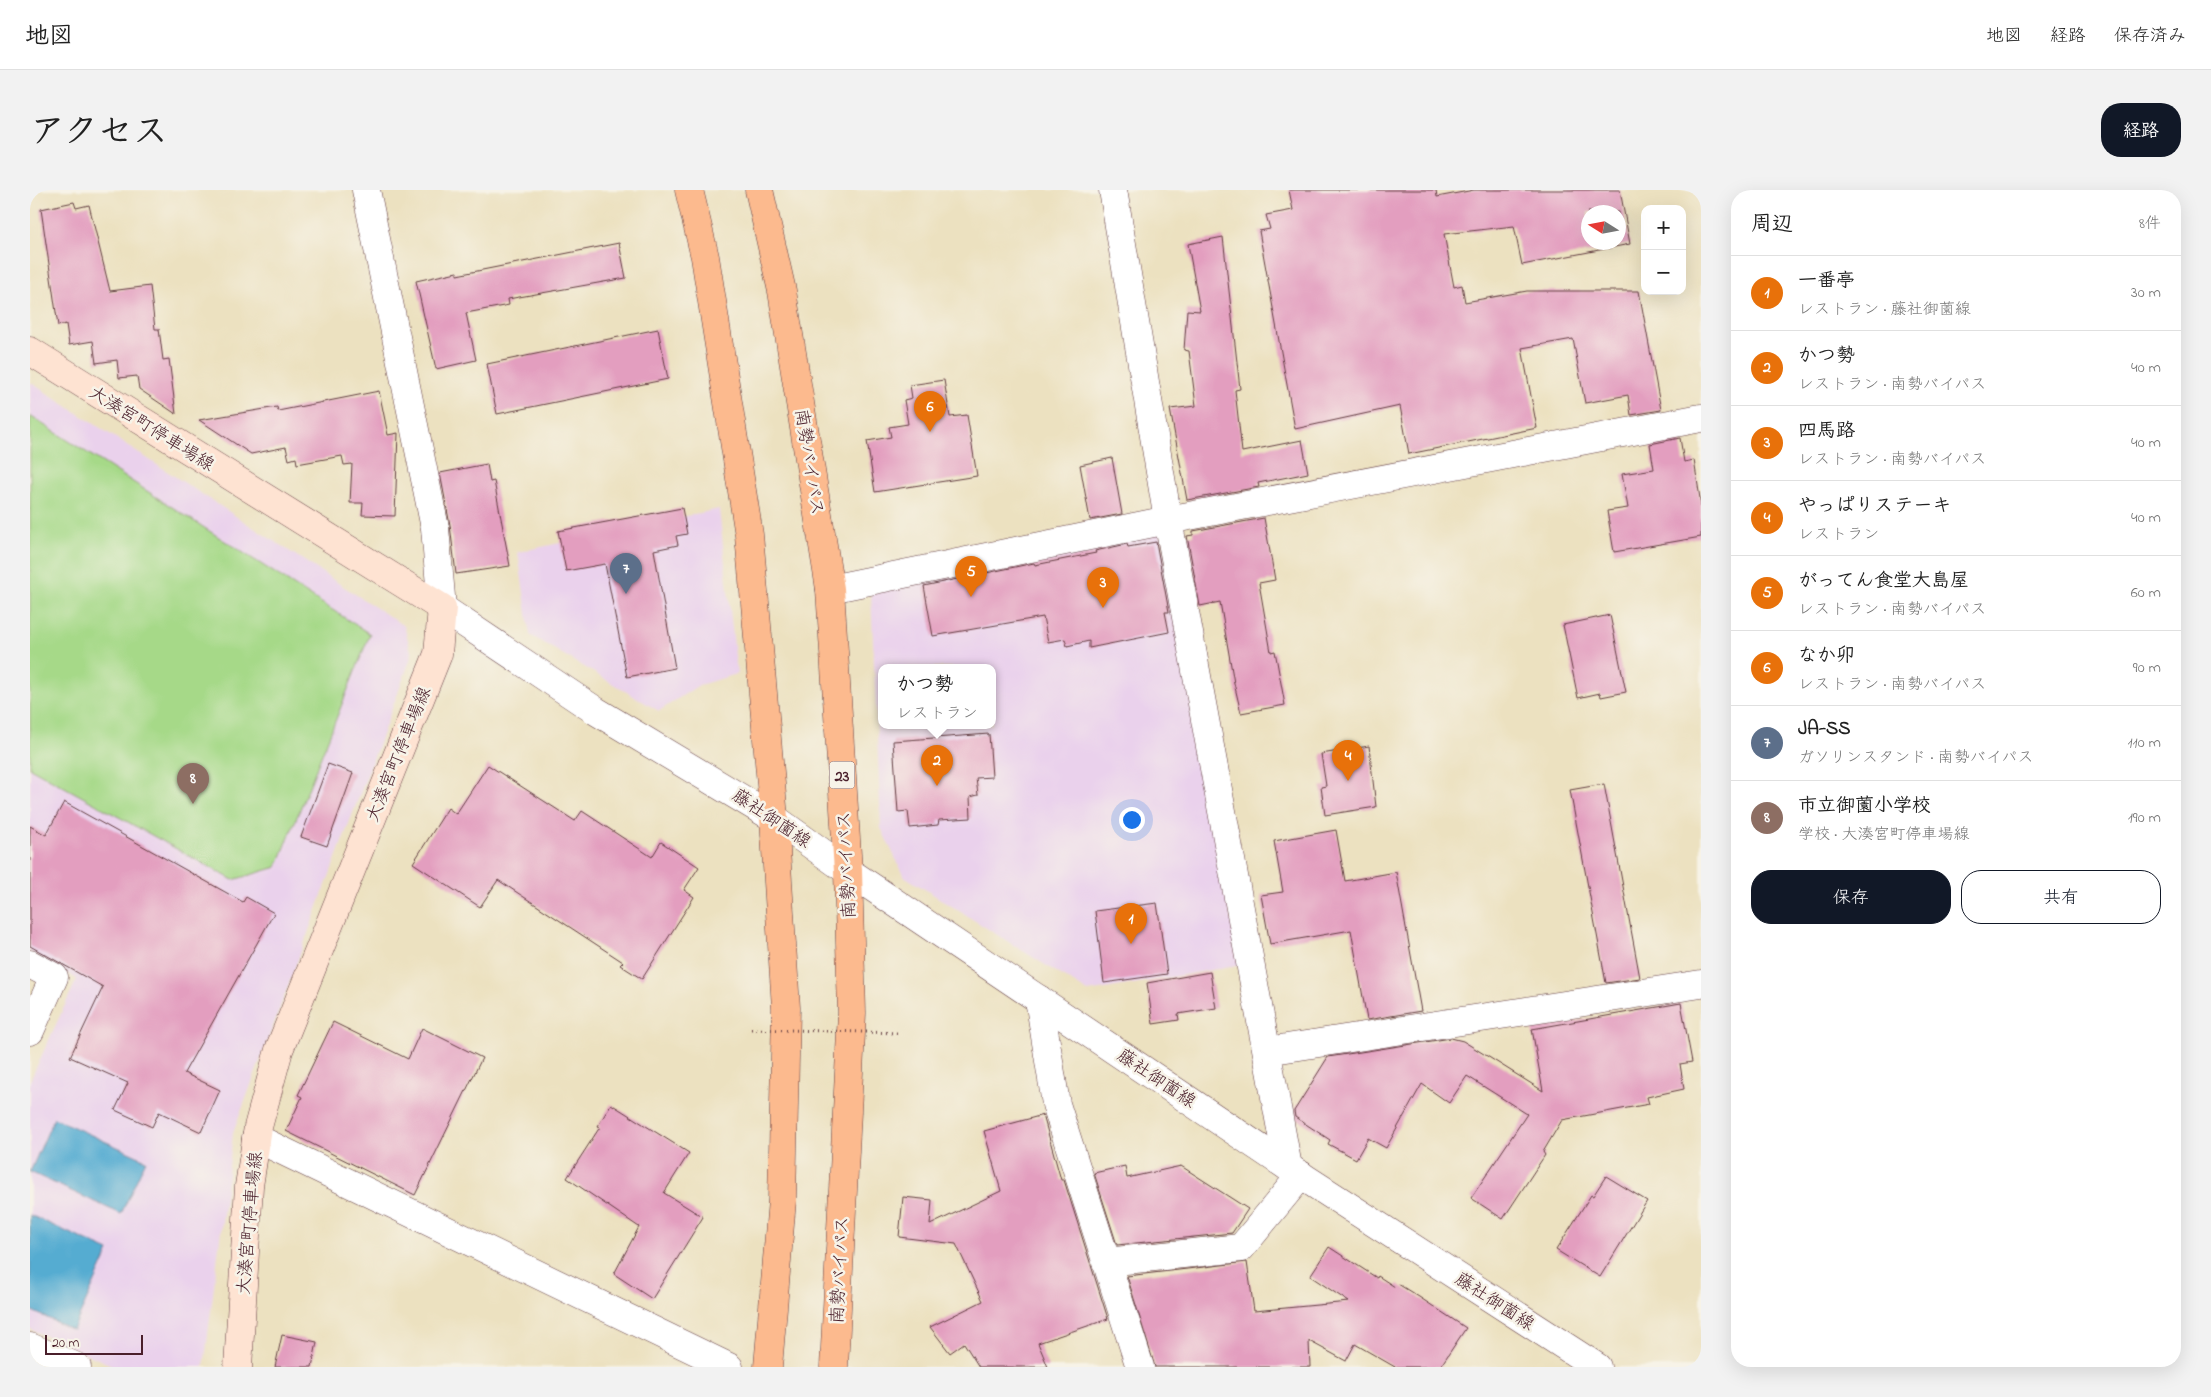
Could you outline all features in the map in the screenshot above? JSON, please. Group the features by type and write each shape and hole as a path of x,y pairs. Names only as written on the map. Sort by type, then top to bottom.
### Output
{"highway":[{"path":"689,190 706,257 749,535 774,818 786,1008 782,1200 768,1367"},
{"name":"南勢バイパス","path":"759,190 782,291 830,589 848,871 852,1013 834,1367"}],"main road":[{"name":"大湊宮町停車場線","path":"30,352 442,608 438,654 279,1050 256,1138 248,1186 238,1367"}],"street":[{"path":"366,190 435,528 442,608"},
{"path":"1106,1262 1242,1248 1295,1171 1267,1051 1168,520 1113,190"},
{"path":"830,589 1168,520 1701,418"},
{"name":"藤社御薗線","path":"442,608 596,711 774,818 848,871 1295,1171 1597,1367"},
{"path":"30,964 54,977 30,1032"},
{"path":"1267,1051 1701,984"},
{"path":"1039,999 1056,1104 1140,1367"},
{"path":"256,1138 729,1367"},
{"path":"30,1347 77,1367"}],"path":[{"path":"751,1029 900,1033"}],"shaded area":[{"path":"30,382 404,626 412,655 233,1133 204,1367 116,1367 30,1329 30,1081 77,979 30,952"},
{"path":"719,509 737,674 699,685 659,711 530,635 518,552"},
{"path":"1160,531 1240,965 1088,992 904,876 881,828 871,593"}],"green space":[{"path":"30,416 370,634 277,867 233,880 30,768"}],"water":[{"path":"54,1118 146,1160 121,1214 30,1172"},
{"path":"30,1215 109,1251 73,1330 30,1310"}],"building":[{"path":"1289,190 1436,190 1437,197 1474,190 1620,190 1623,205 1581,205 1581,250 1599,250 1522,265 1514,226 1444,234 1454,287 1462,285 1465,302 1527,291 1639,291 1661,410 1631,415 1628,395 1585,403 1573,339 1522,348 1537,428 1409,454 1400,406 1295,429 1259,231 1270,229 1266,215 1293,210"},
{"path":"74,202 76,208 89,205 110,291 150,286 155,329 159,329 163,360 169,359 176,414 139,389 137,376 119,378 117,360 96,363 93,341 69,345 66,324 58,326 41,209"},
{"path":"1626,222 1630,244 1626,245"},
{"path":"1223,237 1240,389 1235,390 1242,452 1302,440 1308,473 1258,483 1259,487 1187,500 1170,409 1196,406 1189,351 1184,350 1187,310 1200,311 1188,244"},
{"path":"619,243 626,278 508,299 509,305 466,313 476,360 436,369 416,281 457,272 457,275"},
{"path":"658,329 668,379 497,414 487,364"},
{"path":"944,380 950,417 967,415 977,476 875,492 867,441 891,437 889,427 908,424 904,400 912,398 910,385"},
{"path":"379,391 388,435 398,433 395,516 362,515 363,503 350,503 352,464 344,465 342,456 297,464 296,458 289,460 286,447 251,454 199,420 277,407 278,411"},
{"path":"1680,438 1684,462 1694,460 1701,505 1701,537 1614,552 1607,511 1628,508 1622,474 1654,469 1650,444"},
{"path":"1112,458 1122,514 1090,520 1080,465"},
{"path":"487,464 490,482 494,481 510,566 456,574 450,525 440,473"},
{"path":"682,508 687,534 676,536 678,545 654,550 675,668 627,677 605,564 566,571 558,531"},
{"path":"1264,518 1275,580 1259,583 1271,652 1275,651 1285,705 1241,713 1220,602 1200,606 1187,536 1193,535 1193,531"},
{"path":"1156,542 1169,612 1165,612 1169,632 1089,648 1089,641 1067,646 1065,639 1048,642 1043,617 933,636 924,586 1034,563 1035,565 1096,553 1095,551 1127,544 1128,547"},
{"path":"1610,615 1626,692 1601,697 1600,693 1578,698 1563,625"},
{"path":"989,734 992,777 976,778 978,795 970,797 971,818 939,820 938,825 910,828 908,811 898,812 893,741"},
{"path":"1369,746 1376,807 1325,815 1321,787 1326,786 1321,754"},
{"path":"328,764 353,773 327,846 301,837"},
{"path":"488,765 575,821 582,811 652,857 661,842 699,867 684,890 694,897 642,979 620,965 623,962 498,880 480,907 413,863 448,808 456,814"},
{"path":"1604,784 1640,978 1606,983 1570,790"},
{"path":"64,802 243,902 246,897 274,913 184,1073 220,1090 201,1132 159,1112 152,1127 115,1110 128,1083 70,1057 103,987 30,946 30,826 46,835"},
{"path":"1336,830 1345,881 1396,872 1421,1011 1367,1020 1351,930 1270,944 1261,895 1283,892 1274,841"},
{"path":"1157,903 1167,974 1104,983 1095,911"},
{"path":"1210,972 1216,1008 1178,1014 1179,1020 1153,1024 1147,983"},
{"path":"1681,1003 1692,1062 1680,1064 1684,1089 1647,1097 1649,1104 1562,1120 1543,1152 1545,1155 1503,1219 1471,1198 1527,1114 1467,1076 1449,1103 1422,1084 1386,1148 1368,1138 1356,1159 1328,1144 1330,1140 1295,1117 1294,1111 1328,1057 1451,1038 1463,1041 1543,1091 1532,1029"},
{"path":"333,1022 408,1059 422,1028 482,1058 415,1195 286,1131 302,1097 298,1095"},
{"path":"611,1104 689,1153 664,1193 703,1217 652,1299 614,1274 639,1227 567,1178 600,1127 598,1126"},
{"path":"1043,1115 1061,1180 1064,1180 1108,1319 1038,1343 1048,1367 979,1367 964,1343 950,1353 930,1327 983,1301 956,1244 899,1237 903,1197 932,1200 930,1225 1001,1191 984,1131"},
{"path":"1125,1166 1127,1178 1181,1166 1248,1209 1232,1233 1117,1245 1094,1173"},
{"path":"1606,1176 1647,1201 1600,1277 1556,1250 1591,1195 1593,1196"},
{"path":"1329,1247 1377,1278 1378,1276 1395,1287 1398,1284 1466,1328 1440,1367 1395,1367 1355,1344 1346,1361 1309,1341 1310,1367 1155,1367 1127,1276 1247,1262 1254,1311 1349,1302 1310,1276"},
{"path":"282,1335 317,1342 312,1367 275,1367"}],"place":[{"name":"なか卯","path":"930,432"},
{"name":"JA-SS","path":"626,594"},
{"name":"がってん食堂大島屋","path":"971,597"},
{"name":"四馬路","path":"1103,608"},
{"name":"やっぱりステーキ","path":"1348,781"},
{"name":"かつ勢","path":"937,786"},
{"name":"市立御薗小学校","path":"193,804"},
{"name":"一番亭","path":"1131,944"}]}
